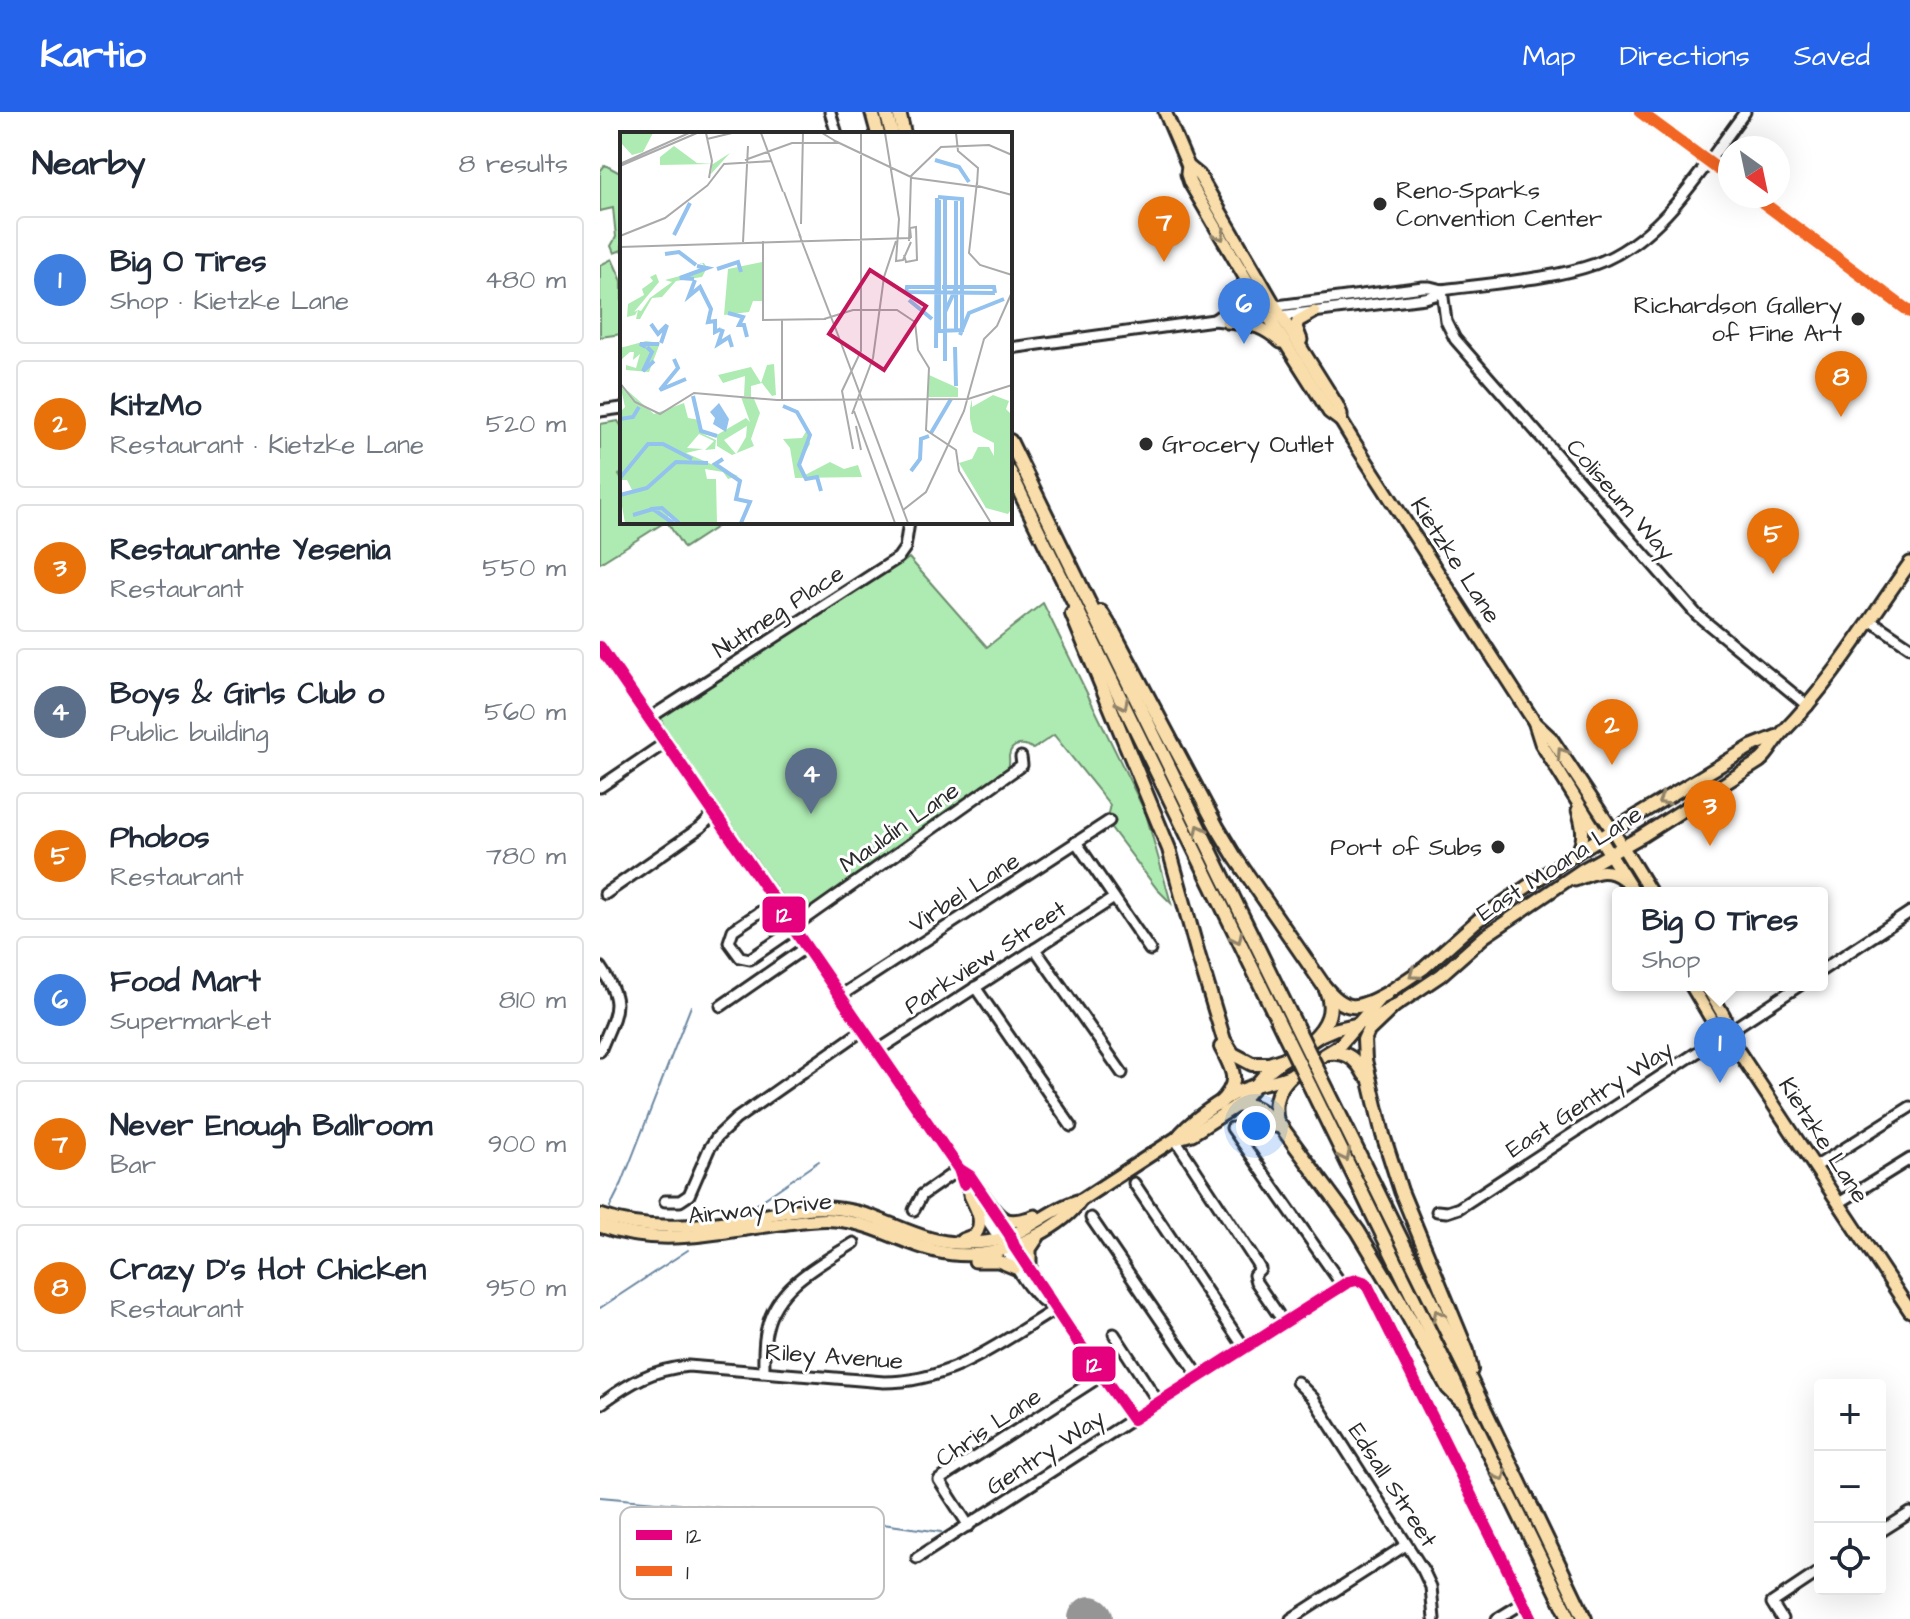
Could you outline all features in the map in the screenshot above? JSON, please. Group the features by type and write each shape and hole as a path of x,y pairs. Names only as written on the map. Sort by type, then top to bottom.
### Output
{"highway":[{"path":"872,112 877,132"},
{"path":"886,112 891,132"},
{"path":"899,112 904,132"},
{"path":"1012,445 1296,1026 1316,1083 1570,1619"},
{"path":"1012,476 1285,1035 1316,1083 1473,1385 1585,1619"},
{"path":"1064,551 1114,633 1217,827 1324,986 1337,1001 1352,1007 1363,1006 1386,994"},
{"path":"1052,558 1080,637 1169,849 1228,1048 1252,1064 1284,1059"},
{"path":"1312,1040 1324,1028 1329,1014 1330,1002 1324,986"},
{"path":"1392,1008 1372,1026 1364,1040 1365,1060 1391,1162 1410,1216 1467,1351 1473,1385"},
{"path":"1214,1009 1218,1040 1231,1064 1234,1077 1230,1093 1219,1104"},
{"path":"1329,1053 1341,1053 1355,1060 1376,1100"},
{"path":"1293,1074 1281,1086 1275,1106 1277,1121 1358,1231 1448,1388 1467,1406"},
{"path":"1236,1106 1248,1105 1259,1109 1286,1134"}],"main road":[{"name":"Kietzke Lane","path":"1165,112 1188,166 1199,175 1289,349 1329,412 1341,421 1535,723 1551,738 1647,887"},
{"path":"1640,112 1718,168"},
{"name":"Kietzke Lane","path":"1188,166 1190,183 1235,260 1317,373 1339,409 1341,421"},
{"path":"1770,208 1910,312"},
{"path":"1229,317 1242,307 1248,296 1235,260"},
{"path":"1314,312 1302,317 1296,327 1317,373"},
{"path":"1229,317 1262,327 1289,349"},
{"name":"East Moana Lane","path":"1175,1139 1192,1134 1236,1106 1270,1069 1312,1040 1373,1019 1392,1008 1449,968 1485,936 1557,887 1767,756 1780,735 1808,706 1910,563"},
{"name":"Kietzke Lane","path":"1535,723 1541,743 1630,887"},
{"name":"East Moana Lane","path":"1007,1241 1043,1231 1071,1212 1081,1200 1175,1139 1186,1127 1219,1104 1243,1090 1293,1074 1329,1053 1344,1041 1375,1002 1424,968 1478,920 1577,852 1752,746 1780,735"},
{"path":"1573,794 1583,839 1577,852"},
{"path":"1557,887 1606,870 1626,880"},
{"path":"1449,968 1459,949 1477,933 1478,920"},
{"name":"Kietzke Lane","path":"1695,991 1713,1022 1727,1034 1910,1311"},
{"name":"Kietzke Lane","path":"1709,991 1724,1016 1727,1034"},
{"path":"974,1191 1010,1222 1066,1204"},
{"path":"941,1242 967,1239 977,1232 980,1218 974,1191"},
{"name":"East Moana Lane","path":"1007,1241 1066,1204 1081,1200"},
{"name":"Airway Drive","path":"600,1215 638,1225 669,1227 802,1209 835,1208 867,1215 941,1242 1007,1241"},
{"name":"Airway Drive","path":"600,1226 630,1235 671,1239 803,1221 837,1220 864,1226 929,1251 956,1255 982,1254 1007,1241"},
{"path":"1030,1270 1030,1249 1043,1231"},
{"path":"910,1244 939,1259 998,1261 1015,1268"}],"street":[{"path":"830,112 836,132"},
{"path":"1272,312 1314,312 1425,298 1442,290 1557,274 1593,265 1635,243 1652,229 1745,112"},
{"path":"1012,348 1272,312 1423,287 1442,290"},
{"name":"Coliseum Way","path":"1442,290 1446,321 1455,339 1587,491 1697,615 1808,706"},
{"path":"600,411 620,408"},
{"name":"Nutmeg Place","path":"648,719 898,558 905,548 909,524"},
{"path":"1870,620 1910,647"},
{"path":"600,647 959,1169 970,1176 974,1191 1007,1241 1133,1419"},
{"path":"600,787 665,743"},
{"name":"Mauldin Lane","path":"794,929 1022,765 1021,757"},
{"path":"605,894 701,827 714,814"},
{"name":"Virbel Lane","path":"840,996 1109,821"},
{"path":"1076,842 1150,950"},
{"name":"Parkview Street","path":"877,1051 1114,898"},
{"path":"775,902 733,930 729,942 740,957 750,959 794,929"},
{"path":"1828,966 1910,912"},
{"path":"721,1006 806,947"},
{"path":"1035,949 1122,1073"},
{"path":"600,967 615,991 617,1005 600,1051"},
{"path":"975,987 1071,1126"},
{"name":"East Gentry Way","path":"1437,1211 1459,1208 1791,991"},
{"path":"665,1201 680,1201 689,1195 709,1149 736,1119 863,1030"},
{"path":"1815,1167 1910,1107"},
{"path":"1232,1128 1342,1285"},
{"path":"1175,1139 1256,1262 1260,1269 1254,1275 1256,1282 1278,1314"},
{"path":"1839,1203 1910,1159"},
{"path":"914,1210 922,1195 959,1169"},
{"path":"1134,1183 1244,1347"},
{"path":"1091,1218 1199,1376"},
{"path":"1007,1241 1015,1268 1044,1304 1056,1309"},
{"path":"764,1371 766,1330 781,1298 830,1252 854,1243"},
{"name":"Gentry Way","path":"917,1558 1342,1285 1357,1280 1370,1288 1523,1603"},
{"name":"Riley Avenue","path":"602,1403 634,1381 661,1370 698,1365 884,1382 914,1381 960,1366 1056,1309"},
{"path":"1114,1334 1159,1403"},
{"name":"Chris Lane","path":"969,1526 939,1480 1101,1376"},
{"name":"Edsall Street","path":"1297,1382 1313,1398 1428,1578 1434,1619"},
{"path":"1886,1528 1910,1513"},
{"path":"1291,1619 1406,1545"},
{"path":"1782,1619 1772,1603 1814,1575"},
{"path":"1497,1619 1523,1603 1532,1619"}],"green space":[{"path":"605,165 620,173 620,251 614,253 611,246 616,237 613,208 600,211 600,171"},
{"path":"612,259 620,277 620,334 600,337 600,265"},
{"path":"618,421 620,424 620,524 662,524 600,563 600,424"},
{"path":"668,524 721,524 684,548"},
{"path":"909,558 987,647 1043,603 1146,814 1171,903 1112,829 1108,813 1110,805 1054,735 1033,749 1022,745 1012,748 1008,768 800,915 794,914 664,727 661,718"}],"waterway":[{"path":"610,1207 691,1006"},
{"path":"757,1204 819,1161"},
{"path":"600,1308 688,1250"},
{"path":"600,1497 712,1507"},
{"path":"884,1524 941,1532"}],"transit line":[{"name":"1","path":"1640,112 1718,169"},
{"name":"1","path":"1770,208 1910,312"},
{"name":"12","path":"600,647 959,1169 964,1184"},
{"name":"12","path":"959,1169 970,1176 1071,1332 1133,1419 1348,1282 1357,1280 1366,1283 1532,1619"}],"place":[{"name":"Reno-Sparks Convention Center","path":"1380,204"},
{"name":"Never Enough Ballroom","path":"1164,262"},
{"name":"Richardson Gallery of Fine Art","path":"1858,319"},
{"name":"Food Mart","path":"1244,344"},
{"name":"Crazy D's Hot Chicken","path":"1841,417"},
{"name":"Grocery Outlet","path":"1146,444"},
{"name":"Phobos","path":"1773,574"},
{"name":"KitzMo","path":"1612,765"},
{"name":"Boys & Girls Club o","path":"811,814"},
{"name":"Restaurante Yesenia","path":"1710,846"},
{"name":"Port of Subs","path":"1498,847"},
{"name":"Big O Tires","path":"1720,1083"}]}
